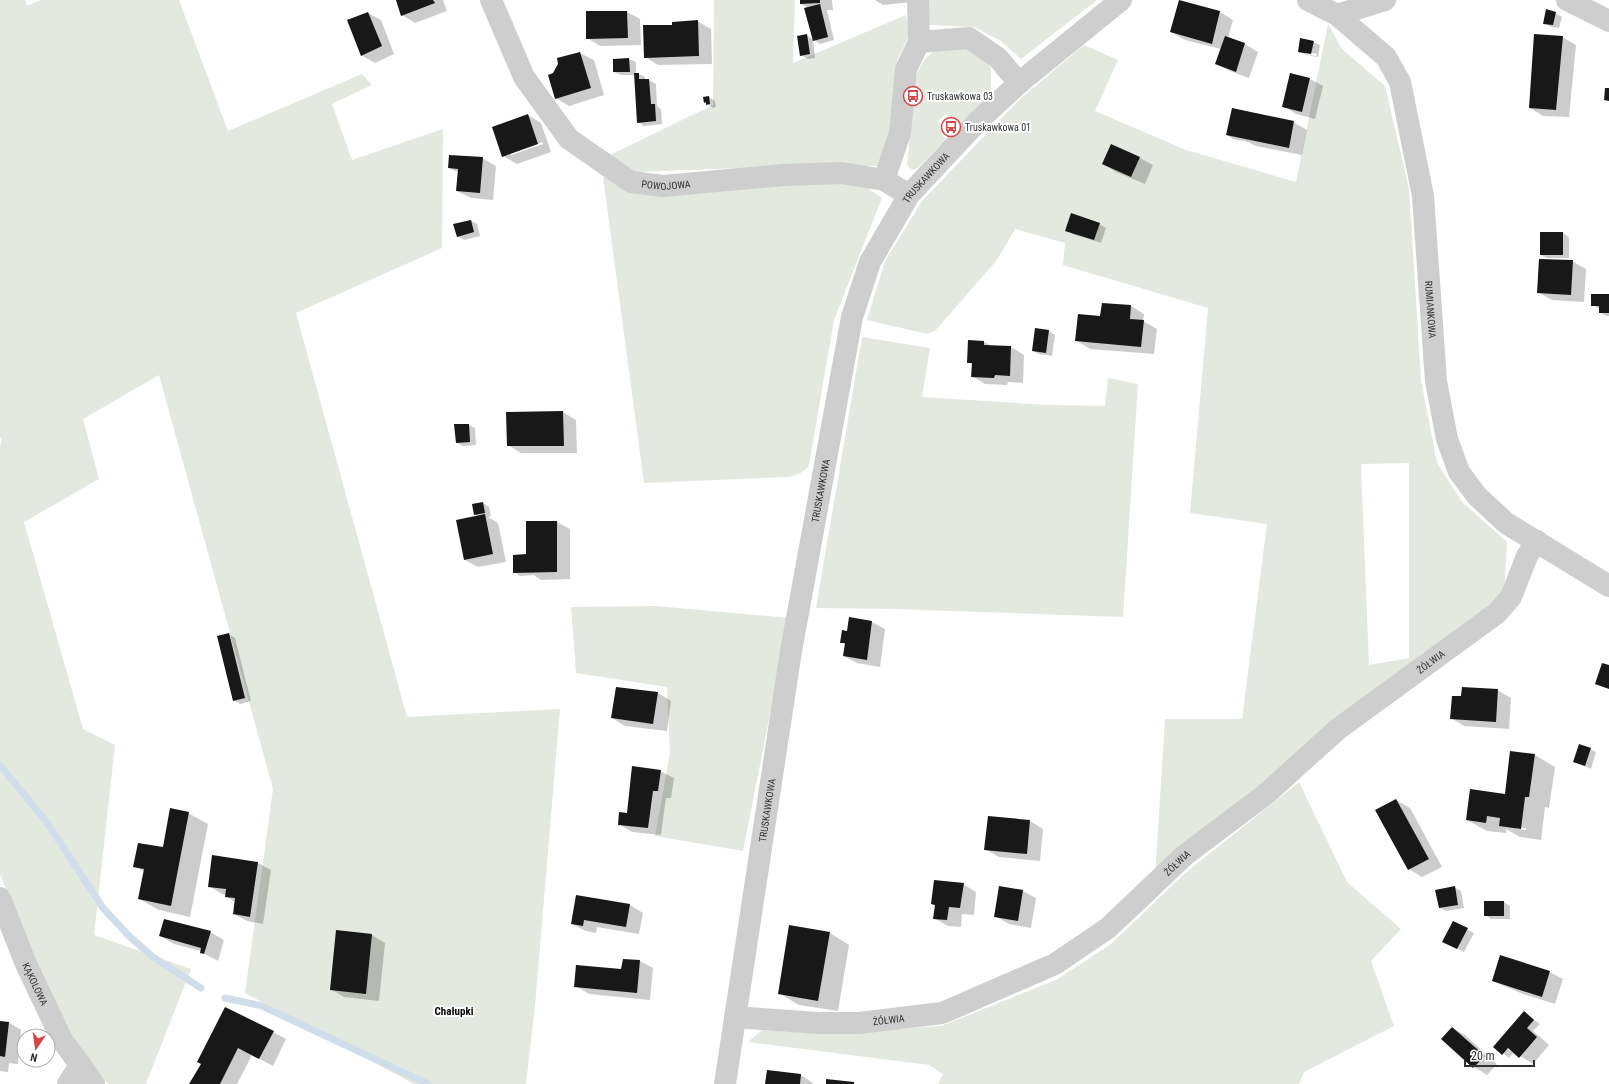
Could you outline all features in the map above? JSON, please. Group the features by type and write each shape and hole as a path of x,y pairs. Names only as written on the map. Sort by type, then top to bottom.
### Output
{"street":[{"name":"POWOJOWA","path":"491,0 524,77 570,139 631,182 663,186 783,175 842,173 884,180 909,195"},
{"path":"884,180 900,133 906,69 919,42 918,0"},
{"name":"TRUSKAWKOWA","path":"725,1084 791,651 852,317 870,262 909,195 979,120 1019,83 1121,0"},
{"name":"RUMIANKOWA","path":"1308,0 1337,15 1386,57 1400,82 1423,196 1436,381 1447,439 1459,472 1477,496 1506,522 1609,586"},
{"path":"1337,15 1386,0"},
{"path":"1567,0 1609,21"},
{"path":"919,42 968,38 998,58 1019,83"},
{"name":"ŻÓŁWIA","path":"735,1016 818,1023 859,1023 942,1013 1055,964 1108,928 1185,855 1266,794 1338,729 1497,613 1511,597 1527,556 1537,541"},
{"name":"KĄKOLOWA","path":"0,898 26,964 62,1040 94,1084"},
{"path":"68,1084 80,1065"}],"shaded area":[{"path":"0,0 25,0 27,6 41,0 179,0 228,131 362,74 372,85 332,104 352,160 443,129 442,248 296,313 407,717 560,709 535,1006 526,1084 414,1084 245,993 273,789 159,375 83,419 99,479 24,522 83,729 115,745 94,935 191,969 146,1084 109,1084 105,1081 80,1053 56,1015 0,874 0,446 2,440 0,437"},
{"path":"714,0 795,0 793,63 906,15 909,36 897,60 890,129 881,166 769,167 636,172 610,155 713,105"},
{"path":"926,0 1097,0 1021,59 1001,41 974,27 926,25"},
{"path":"1328,24 1342,49 1385,86 1409,189 1421,380 1437,463 1462,502 1507,542 1504,596 1155,877 1165,719 1242,719 1267,524 1190,513 1208,308 1063,265 1065,243 1015,229 997,260 935,331 927,334 867,320 885,261 922,201 1021,98 1084,45 1118,60 1095,111 1186,150 1296,182","holes":["1409,463 1409,658 1369,665 1361,464"]},
{"path":"941,48 969,49 988,62 991,70 991,93 958,126 946,114 938,121 946,130 942,135 946,139 918,168 912,170 907,164 916,77 925,59"},
{"path":"603,177 664,195 796,181 860,183 882,198 834,320 809,465 803,471 789,477 644,483"},
{"path":"862,337 930,348 922,397 1048,405 1105,406 1108,378 1138,384 1123,617 895,609 816,608"},
{"path":"656,606 789,618 743,851 655,836 670,753 667,687 576,673 571,607"},
{"path":"1299,782 1347,882 1401,929 1371,961 1394,1026 1304,1072 1299,1084 938,1084 943,1074 929,1065 748,1042 762,1030 828,1034 941,1026 1056,980 1111,944 1184,874"}],"building":[{"path":"396,0 433,0 435,3 401,16"},
{"path":"800,0 820,0 820,3 800,4"},
{"path":"1179,0 1220,11 1212,44 1170,32"},
{"path":"820,4 828,37 813,41 804,8"},
{"path":"1546,9 1556,12 1553,25 1543,24"},
{"path":"586,11 627,11 628,38 586,39"},
{"path":"368,12 382,46 361,56 347,20"},
{"path":"698,20 699,56 644,58 643,25 672,25 672,22"},
{"path":"807,34 810,54 800,56 797,36"},
{"path":"1534,34 1563,36 1556,110 1529,108"},
{"path":"1225,36 1245,43 1236,72 1215,64"},
{"path":"1300,38 1314,41 1311,54 1298,52"},
{"path":"580,52 591,88 555,99 548,75 553,73 558,64 557,58"},
{"path":"629,58 630,72 613,72 613,59"},
{"path":"634,73 639,73 639,79 649,79 651,104 655,104 656,121 637,123"},
{"path":"1290,73 1310,78 1302,112 1282,107"},
{"path":"1605,88 1609,88 1609,101 1604,100"},
{"path":"709,96 710,104 706,105 703,97"},
{"path":"1232,108 1294,121 1289,148 1226,135"},
{"path":"528,114 538,144 502,157 492,127"},
{"path":"1111,144 1140,157 1131,177 1102,164"},
{"path":"449,155 483,157 480,193 456,191 458,169 448,168"},
{"path":"1071,213 1100,223 1094,240 1065,231"},
{"path":"471,220 474,232 457,237 453,224"},
{"path":"1540,232 1563,232 1563,255 1540,255"},
{"path":"1539,259 1573,260 1571,295 1537,293"},
{"path":"1591,294 1609,294 1609,313 1599,313 1599,306 1591,306"},
{"path":"1102,303 1131,305 1130,319 1144,320 1141,347 1075,341 1078,314 1100,316"},
{"path":"1035,328 1049,330 1046,353 1032,351"},
{"path":"968,340 984,341 984,345 1011,346 1010,376 995,375 994,378 971,377 972,363 967,363"},
{"path":"563,411 564,446 507,446 506,412"},
{"path":"454,424 469,424 470,442 456,443"},
{"path":"483,502 485,513 474,515 472,504"},
{"path":"485,514 493,554 464,560 456,520"},
{"path":"526,521 557,521 557,572 513,573 513,555 526,554"},
{"path":"849,617 872,621 867,660 843,656 845,643 840,643 842,630 847,631"},
{"path":"229,633 245,698 233,701 217,636"},
{"path":"1602,663 1609,665 1609,689 1595,684"},
{"path":"616,687 658,692 653,724 611,718"},
{"path":"1462,687 1498,689 1496,722 1450,719 1452,696 1461,696"},
{"path":"1579,744 1591,748 1585,766 1573,762"},
{"path":"1510,751 1535,754 1529,797 1525,797 1521,829 1499,826 1500,818 1487,816 1486,823 1466,820 1470,789 1505,794"},
{"path":"632,766 661,770 658,791 653,791 648,828 618,825 619,812 627,813"},
{"path":"1396,799 1429,859 1408,870 1375,810"},
{"path":"170,808 189,812 171,906 138,899 144,869 133,867 138,843 163,847"},
{"path":"988,816 1030,820 1027,854 984,850"},
{"path":"212,855 258,862 250,917 233,914 235,898 225,897 226,889 208,887"},
{"path":"934,880 964,883 960,908 949,907 947,920 933,919 935,905 931,904"},
{"path":"999,886 1023,890 1018,921 994,917"},
{"path":"1455,886 1458,905 1439,908 1435,890"},
{"path":"576,895 630,904 626,927 584,920 583,926 571,924"},
{"path":"1484,901 1504,901 1504,916 1484,916"},
{"path":"164,919 211,931 204,954 200,953 201,948 159,936"},
{"path":"1453,921 1468,928 1457,949 1442,942"},
{"path":"789,925 830,932 818,1001 778,994"},
{"path":"336,930 372,934 366,994 330,990"},
{"path":"1500,955 1550,971 1542,997 1492,981"},
{"path":"623,959 640,960 637,993 574,987 576,965 621,969"},
{"path":"225,1007 274,1031 259,1059 238,1048 220,1084 189,1084 201,1064 197,1062"},
{"path":"1524,1011 1534,1020 1527,1028 1537,1037 1519,1058 1508,1048 1502,1055 1493,1047"},
{"path":"0,1021 9,1022 5,1057 0,1056"},
{"path":"1452,1027 1485,1056 1473,1068 1441,1039"},
{"path":"767,1070 801,1074 800,1084 765,1084"},
{"path":"826,1079 854,1082 854,1084 826,1084"}],"waterway":[{"path":"0,765 48,824 103,908 130,937 153,957 201,988"},
{"path":"225,998 262,1006 428,1084"}],"place":[{"name":"Truskawkowa 03","path":"913,96"},
{"name":"Truskawkowa 01","path":"951,127"}],"district":[{"name":"Chałupki","path":"454,1011"}]}
